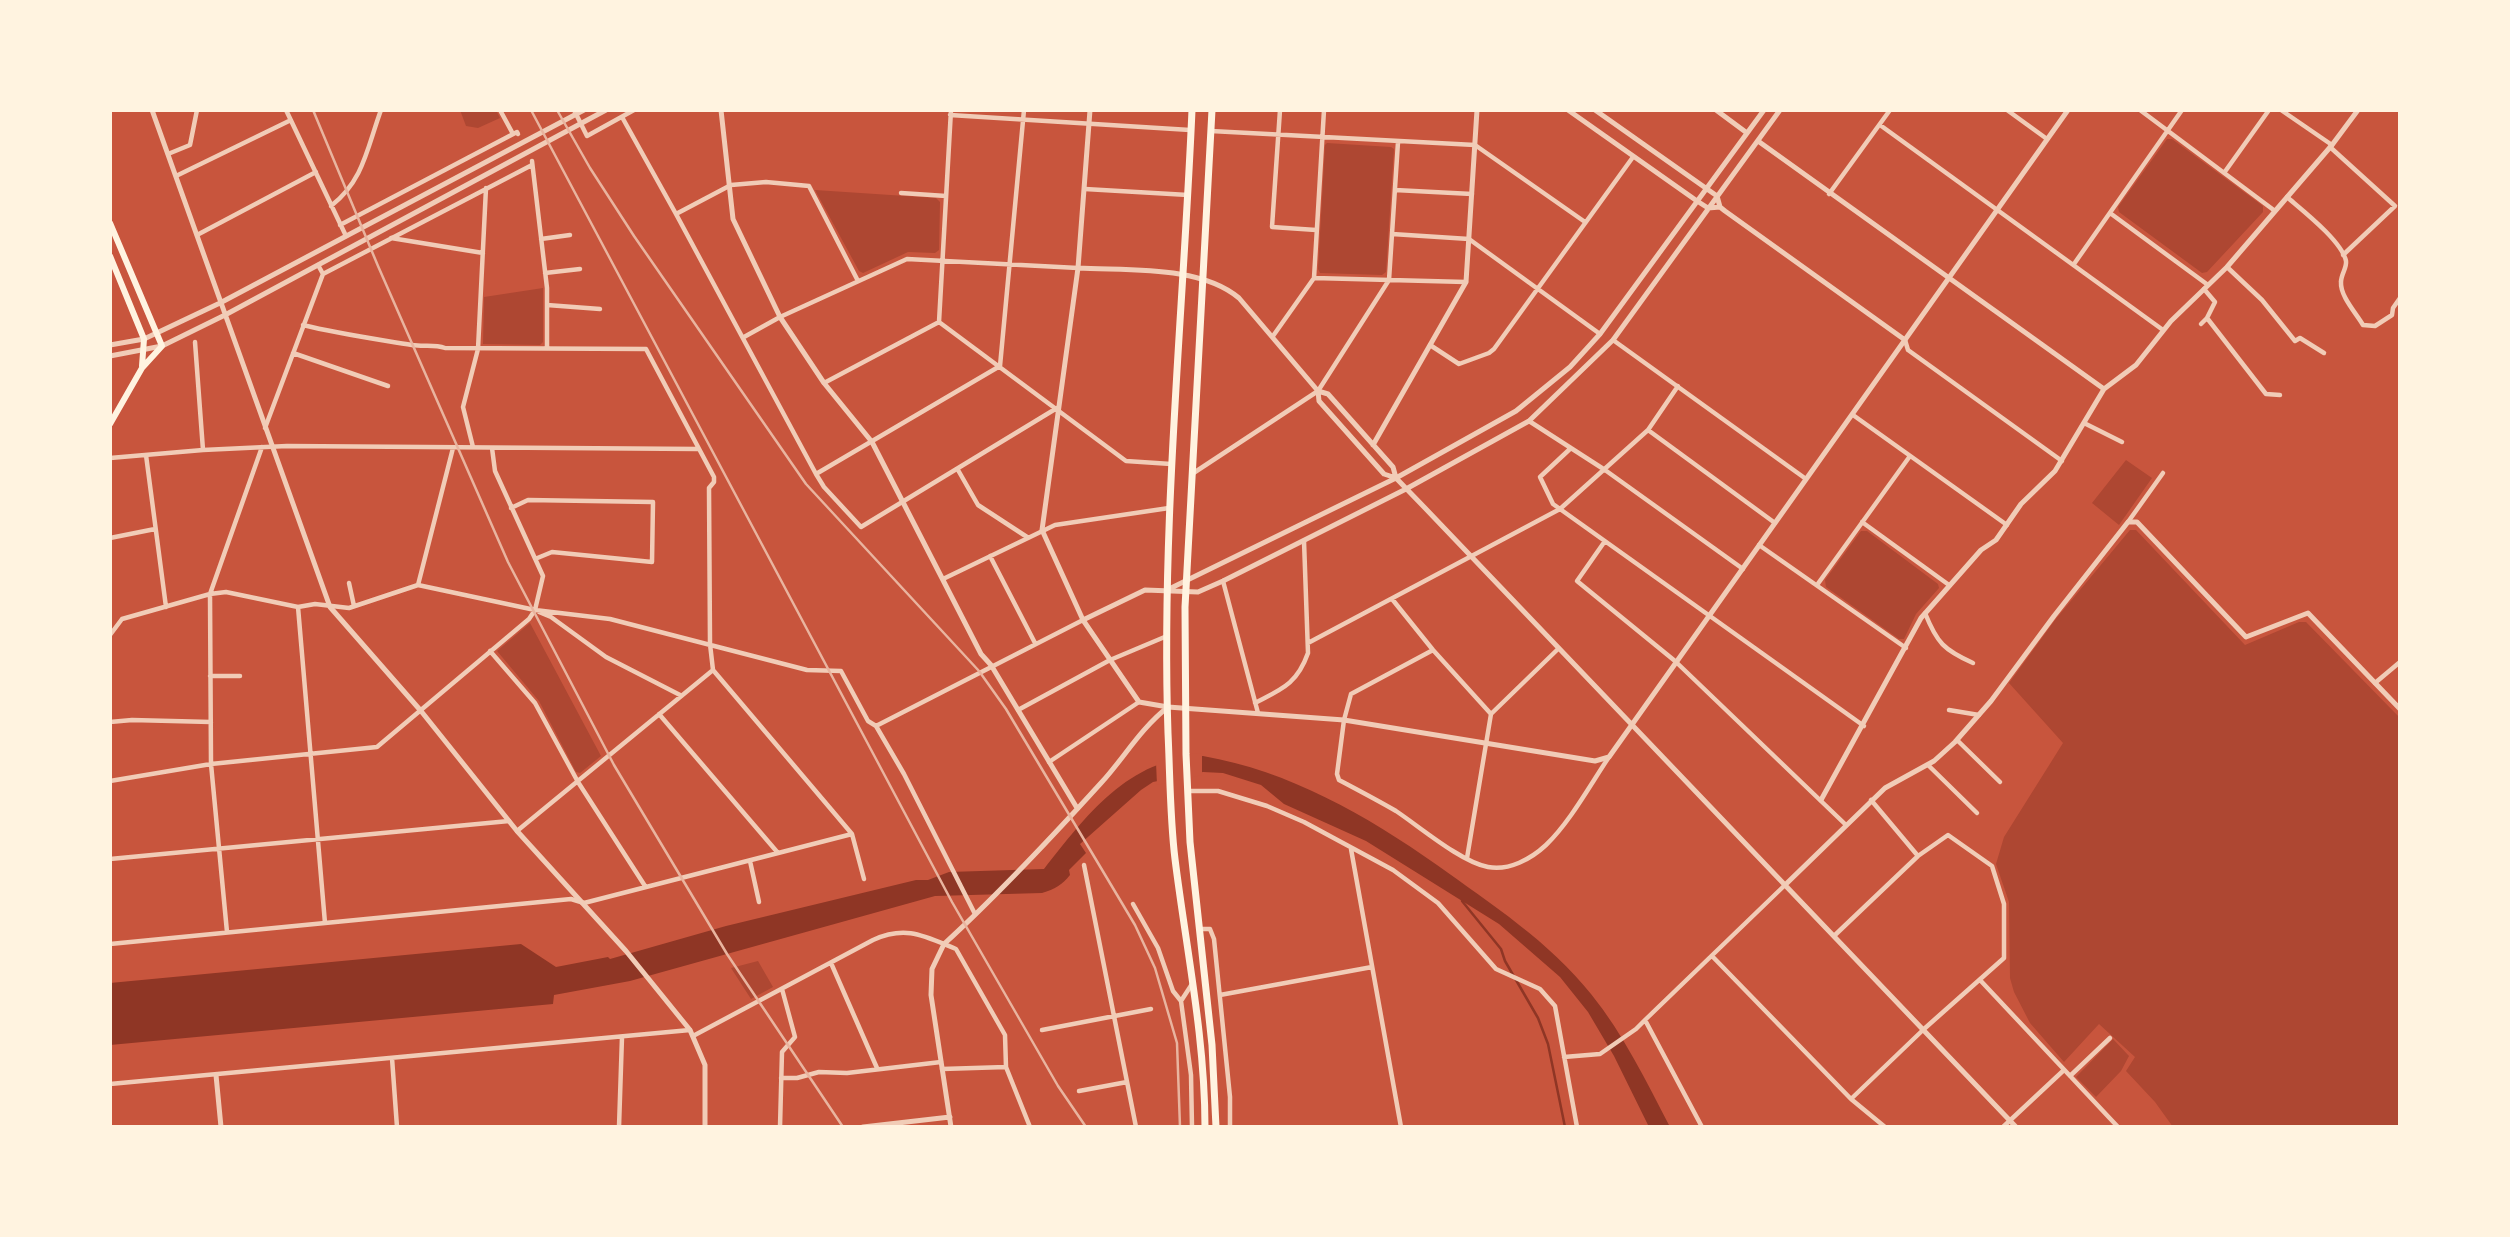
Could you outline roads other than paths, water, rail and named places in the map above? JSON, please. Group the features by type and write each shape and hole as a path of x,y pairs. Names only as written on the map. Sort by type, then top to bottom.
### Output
{"highway":[{"path":"1192,110 1166,590 1169,758 1175,859 1193,982 1205,1097 1205,1127"},
{"path":"1212,110 1185,591 1186,754 1190,842 1215,1082 1216,1127"}],"main road":[{"path":"110,223 162,346 142,368 110,424"},
{"path":"110,256 144,339 142,368"}],"street":[{"path":"152,110 330,607 421,711 517,831 626,951 692,1033 705,1065 705,1127"},
{"path":"167,154 190,145 197,110"},
{"path":"286,110 346,236"},
{"path":"331,206 346,194 357,178 381,110"},
{"path":"340,225 516,134 500,110"},
{"path":"574,110 587,136 634,110"},
{"path":"110,345 144,339 220,303 584,110"},
{"path":"110,356 162,346 225,315 606,110"},
{"path":"721,110 733,219 780,317 824,383 872,442 981,653 991,665 1077,808"},
{"path":"1000,366 1024,110"},
{"path":"1090,110 1078,268 1042,530 1083,620 1139,702"},
{"path":"1280,110 1272,227 1316,230"},
{"path":"1273,336 1314,278 1324,110"},
{"path":"1373,445 1466,282 1477,110"},
{"path":"1568,110 1697,201 1708,208 1720,207"},
{"path":"1595,110 1717,196 1720,207 1905,340 1908,350 2062,461"},
{"path":"1716,110 1747,133"},
{"path":"1166,590 1396,478 1516,411 1570,366 1600,334 1764,110"},
{"path":"876,726 991,665 1145,590 1198,592 1223,581 1406,489 1529,421 1613,340 1780,110"},
{"path":"1829,194 1890,110"},
{"path":"2007,110 2047,139"},
{"path":"1433,650 1351,694 1344,720 1337,774 1339,780 1396,811 1474,863 1491,868 1517,864 1533,856 1556,833 1630,724 2068,110"},
{"path":"2140,110 2275,211"},
{"path":"2074,264 2182,110"},
{"path":"2224,173 2269,110"},
{"path":"2281,110 2331,146 2395,206 2343,255"},
{"path":"1821,800 1925,613 1981,550 1996,540 2021,505 2044,484 2062,461 2104,389 2136,365 2163,330 2227,267 2331,146 2358,110"},
{"path":"939,322 950,113 1191,130"},
{"path":"622,117 744,337 816,474 824,487 862,527 1057,408"},
{"path":"176,176 291,120"},
{"path":"1880,125 2163,330"},
{"path":"1211,131 1475,145 1585,222"},
{"path":"1758,141 2104,389"},
{"path":"1191,474 1318,391 1389,280 1398,142"},
{"path":"1430,345 1459,364 1489,353 1633,157"},
{"path":"265,428 323,274 532,163 545,273 547,348"},
{"path":"197,235 316,172"},
{"path":"676,214 731,185 765,182 809,186 858,281"},
{"path":"473,447 463,407 478,349 486,188"},
{"path":"1085,189 1188,195"},
{"path":"1395,190 1472,194"},
{"path":"901,193 946,196"},
{"path":"2287,197 2319,224 2343,255 2347,263 2340,284 2363,325 2375,326 2392,315 2400,298"},
{"path":"2110,212 2206,287 2215,302 2202,324"},
{"path":"1392,234 1469,239 1600,334"},
{"path":"541,239 570,235"},
{"path":"391,238 483,253"},
{"path":"744,337 780,317 907,259 1202,277 1228,289 1273,336 1318,391 1319,401 1377,467 1384,474 1396,478"},
{"path":"318,265 323,274"},
{"path":"2227,267 2262,300 2295,341 2300,338 2323,353"},
{"path":"545,273 580,269"},
{"path":"110,280 120,278"},
{"path":"1314,278 1466,282"},
{"path":"547,305 600,309"},
{"path":"2207,317 2266,394 2280,395"},
{"path":"824,383 939,322"},
{"path":"939,322 1126,461 1171,464"},
{"path":"303,325 342,335 414,345 478,349 646,349 714,477 709,488 710,644 713,670 852,834 864,879"},
{"path":"1613,340 1806,479"},
{"path":"195,342 203,450"},
{"path":"293,353 388,386"},
{"path":"816,474 1000,366"},
{"path":"1308,643 1560,509 1648,430 1678,386"},
{"path":"1318,391 1328,394 1392,467 1396,478 1406,489 2016,1127"},
{"path":"1853,415 2007,525"},
{"path":"1529,421 1605,470 1743,569"},
{"path":"2084,423 2122,442"},
{"path":"1648,430 1775,523"},
{"path":"110,458 287,446 698,449"},
{"path":"226,932 211,764 210,594 262,447"},
{"path":"418,585 453,448"},
{"path":"110,781 211,764 377,747 528,619 535,610 542,576 495,471 492,448"},
{"path":"1571,448 1540,477 1553,504 1864,726"},
{"path":"146,455 166,607"},
{"path":"1817,585 1910,456"},
{"path":"958,470 978,505 1027,537"},
{"path":"1564,1057 1600,1054 1633,1031 1871,800 1885,788 1928,765 1957,740 2163,474"},
{"path":"511,508 528,500 653,502 652,562 552,552 535,559"},
{"path":"943,579 1055,525 1169,508"},
{"path":"1862,522 1949,585"},
{"path":"2128,522 2137,522 2246,637 2308,613 2400,709"},
{"path":"110,538 155,529"},
{"path":"1255,703 1295,680 1303,669 1308,653 1304,541"},
{"path":"1605,541 1577,581 1675,661 1846,825"},
{"path":"1759,545 1906,648"},
{"path":"990,556 1035,643"},
{"path":"1223,581 1258,713"},
{"path":"349,583 354,606"},
{"path":"110,635 122,618 210,594 226,592 298,607 315,604 330,607 354,606 418,585 535,610 610,619 807,670 841,671 868,721 876,726 975,914"},
{"path":"1392,599 1433,650 1491,714"},
{"path":"298,607 325,923"},
{"path":"535,610 551,617 606,657 680,695"},
{"path":"1925,613 1939,642 1952,654 1973,663"},
{"path":"1018,710 1110,660 1167,636"},
{"path":"1467,858 1491,714 1558,649"},
{"path":"490,651 535,703 578,782 645,887"},
{"path":"2375,683 2400,662"},
{"path":"517,831 713,670"},
{"path":"210,676 240,676"},
{"path":"1049,762 1139,702 1168,707 1344,720 1595,761 1609,757"},
{"path":"951,1127 931,995 932,969 944,944 1103,782 1141,731 1168,707"},
{"path":"1949,710 1979,715"},
{"path":"659,714 778,853"},
{"path":"110,722 211,722"},
{"path":"1957,740 2000,782"},
{"path":"1928,765 1977,813"},
{"path":"1188,790 1217,791 1267,806 1304,821 1393,870 1438,903 1496,969 1540,989 1555,1006 1577,1127"},
{"path":"1871,800 1918,856"},
{"path":"110,859 509,821"},
{"path":"110,944 571,899 584,903 852,834"},
{"path":"1835,935 1918,856 1948,835 1992,866 2004,904 2004,958 1851,1099"},
{"path":"1351,848 1401,1127"},
{"path":"750,861 759,902"},
{"path":"1084,865 1136,1127"},
{"path":"1133,904 1158,948 1173,991 1181,1001 1191,1075 1192,1127"},
{"path":"1200,929 1210,929 1214,939 1230,1097 1230,1127"},
{"path":"110,1084 622,1037 692,1033 890,932 912,933 956,949 1005,1034 1006,1067 1030,1127"},
{"path":"1712,956 1851,1099 1885,1127"},
{"path":"831,963 877,1068"},
{"path":"1220,995 1372,967"},
{"path":"1980,980 2118,1127"},
{"path":"1181,1001 1193,982"},
{"path":"780,1127 782,1052 795,1037 782,989"},
{"path":"1042,1031 1151,1009"},
{"path":"1645,1020 1702,1127"},
{"path":"619,1127 622,1037"},
{"path":"2070,1076 2110,1038"},
{"path":"392,1058 397,1127"},
{"path":"781,1078 877,1068 1006,1067"},
{"path":"2003,1127 2064,1070"},
{"path":"216,1075 221,1127"},
{"path":"1079,1091 1127,1082"},
{"path":"863,1127 950,1117"}],"waterway":[{"path":"1462,901 1501,949 1505,961 1538,1018 1548,1044 1565,1127"}],"railway":[{"path":"313,110 378,266 508,562 614,765 727,954 843,1127"},
{"path":"531,110 952,902 1058,1086 1086,1127"},
{"path":"557,110 634,236 806,484 979,671 1006,709 1135,925 1155,968 1177,1043 1180,1127"}]}
